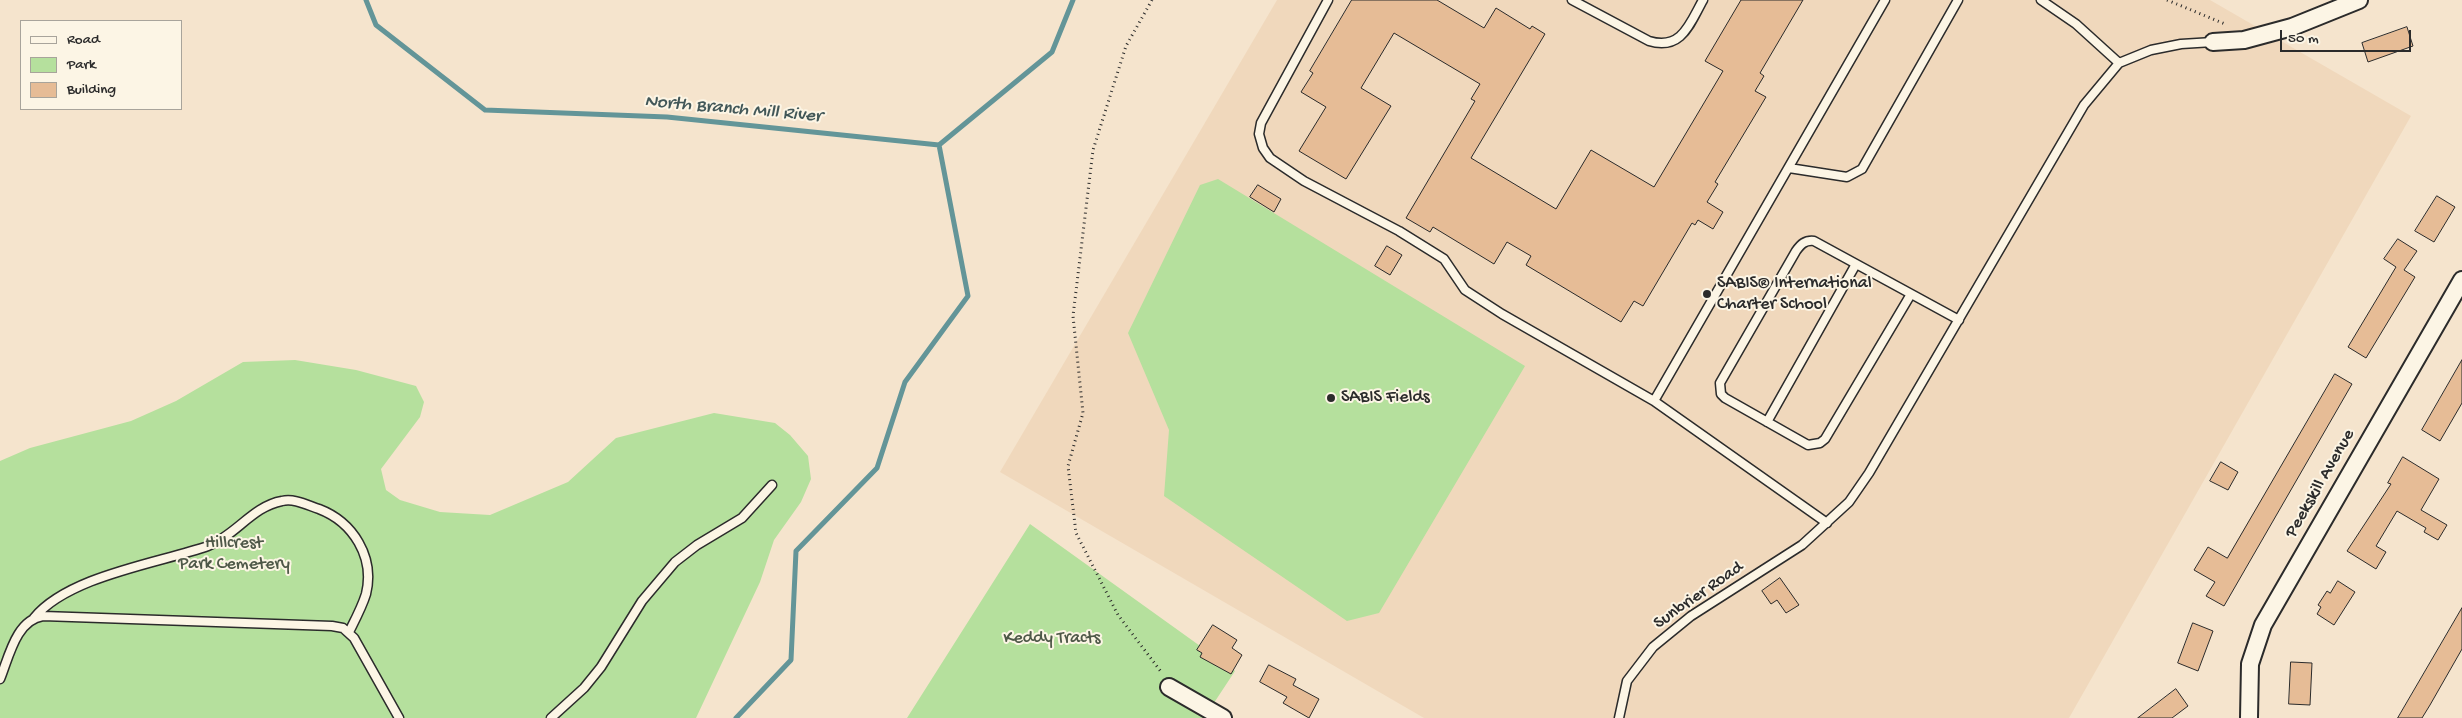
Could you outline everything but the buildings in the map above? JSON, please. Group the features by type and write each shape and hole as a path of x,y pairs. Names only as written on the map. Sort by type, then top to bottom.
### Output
{"street":[{"path":"2213,42 2244,40 2284,29 2352,1"},
{"name":"Peekskill Avenue","path":"2249,718 2250,664 2263,625 2461,284"},
{"path":"1169,687 1223,718"}],"lane":[{"path":"1328,0 1261,122 1260,134 1263,148 1270,158 1304,181 1399,231 1444,259 1465,290 1502,314 1654,401 1828,523"},
{"path":"1572,0 1649,41 1660,44 1671,42 1684,33 1703,0"},
{"path":"1654,401 1885,0"},
{"path":"1789,168 1847,177 1862,169 1958,0"},
{"path":"2041,0 2076,24 2118,63 2151,50 2181,44 2213,42"},
{"name":"Sunbrier Road","path":"1618,718 1626,681 1653,647 1691,616 1802,545 1849,502 1869,473 2084,105 2118,63"},
{"path":"1911,294 1825,438 1820,443 1808,444 1724,398 1721,394 1720,383 1802,244 1814,240 1959,320"},
{"path":"1767,422 1856,264"},
{"path":"551,718 584,688 601,668 642,600 675,562 697,545 742,518 772,485"},
{"path":"0,679 21,629 53,600 99,579 156,559 211,545 254,514 274,503 284,500 294,501 328,513 340,520 360,542 368,575 366,592 349,632"},
{"path":"34,618 47,616 332,626 349,632 356,641 399,718"}],"path":[{"path":"1152,0 1126,46 1093,150 1073,316 1083,413 1068,466 1076,533 1118,615 1158,666 1169,687"},
{"path":"2167,0 2226,25"}],"shaded area":[{"name":"SABIS® International Charter School","path":"1277,0 2210,0 2411,116 2069,718 1424,718 1000,472"}],"green space":[{"name":"SABIS Fields","path":"1218,179 1525,366 1379,613 1347,621 1164,496 1169,430 1128,333 1200,185"},
{"name":"Hillcrest Park Cemetery","path":"295,360 356,370 416,386 424,402 420,417 381,469 386,490 400,500 440,512 490,515 568,482 616,438 714,413 775,423 790,435 808,456 811,479 801,502 774,540 760,582 696,718 0,718 0,461 30,448 131,421 176,401 243,362"},
{"name":"Keddy Tracts","path":"1030,524 1235,671 1204,718 907,718"}],"waterway":[{"name":"North Branch Mill River","path":"366,0 376,25 485,110 667,117 939,145 1052,52 1073,0"},
{"path":"736,718 791,660 796,551 877,468 905,382 968,296 939,145"}],"place":[{"name":"SABIS® International Charter School","path":"1707,294"},
{"name":"SABIS Fields","path":"1331,398"}]}
